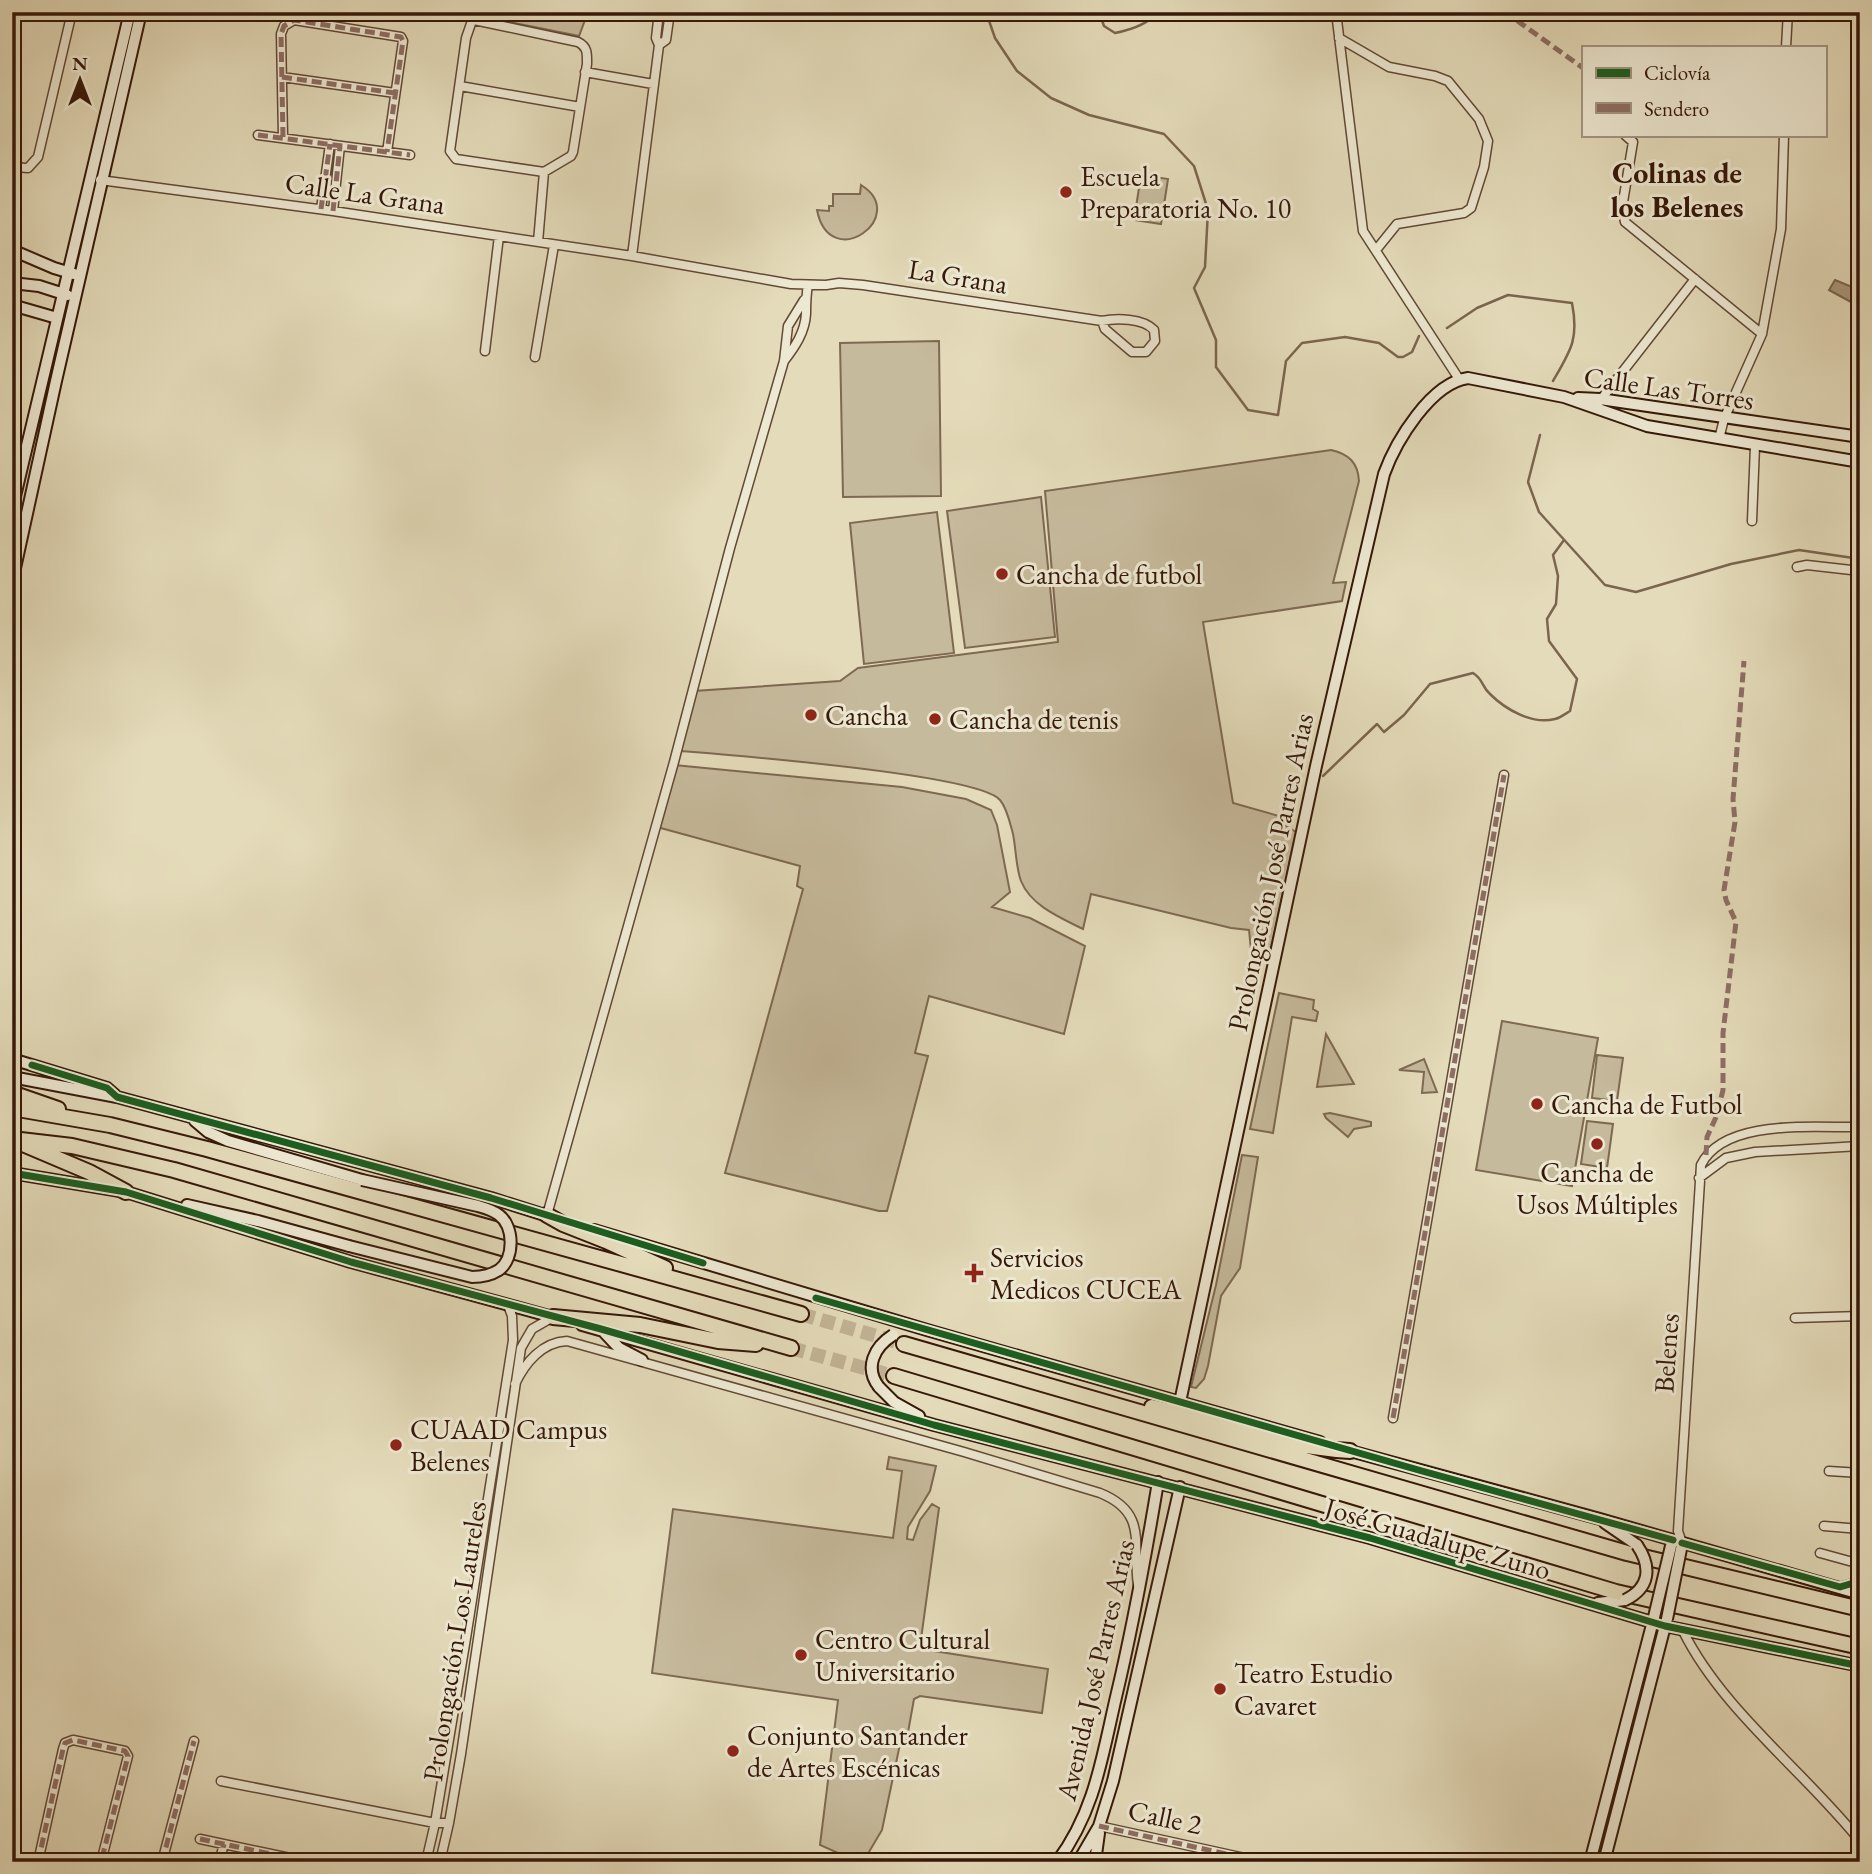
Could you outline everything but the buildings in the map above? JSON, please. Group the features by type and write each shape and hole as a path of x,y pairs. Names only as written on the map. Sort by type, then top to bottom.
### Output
{"highway":[{"path":"12,1093 67,1113 207,1149 802,1314 768,1298 653,1264 547,1215"},
{"path":"12,1108 110,1125"},
{"path":"12,1139 89,1172 126,1192"},
{"path":"12,1139 72,1146 174,1170 791,1348 718,1341 620,1323 553,1317"},
{"path":"898,1339 1024,1379 1627,1553 1860,1609"},
{"path":"894,1376 1616,1592 1860,1647"},
{"path":"1024,1379 1089,1391 1272,1440 1312,1448 1350,1451"}],"main road":[{"path":"12,509 130,12"},
{"path":"12,582 141,12"},
{"path":"12,250 80,276"},
{"path":"12,283 30,285 75,298"},
{"path":"12,304 57,318"},
{"name":"Calle Las Torres","path":"1459,379 1476,379 1599,403 1860,437"},
{"name":"Prolongación José Parres Arias","path":"1180,1402 1316,766 1384,474 1390,456 1411,424 1441,391 1459,379"},
{"name":"Calle Las Torres","path":"1599,403 1647,426 1860,463"},
{"path":"12,1059 107,1088 117,1097"},
{"path":"12,1077 117,1097 547,1215 927,1330 1350,1451 1677,1542 1853,1584 1860,1594"},
{"path":"170,1206 183,1204 208,1209 472,1277 485,1276 499,1269 505,1262 510,1247 506,1222 496,1213 478,1206 362,1180 228,1141 208,1132 190,1117"},
{"path":"12,1173 126,1192 285,1242 934,1424"},
{"path":"601,1329 620,1348 642,1360"},
{"path":"927,1330 913,1329 877,1348 872,1362 873,1378 894,1402 934,1424"},
{"name":"José Guadalupe Zuno","path":"934,1424 1383,1542 1581,1602 1666,1623 1683,1631 1860,1666"},
{"name":"Avenida José Parres Arias","path":"1057,1862 1083,1821 1097,1781 1139,1593 1158,1482"},
{"name":"Avenida José Parres Arias","path":"1078,1862 1099,1826 1113,1781 1180,1487"},
{"path":"1581,1602 1605,1604 1625,1600 1638,1592 1646,1578 1647,1564 1636,1545 1600,1519"},
{"path":"1590,1862 1653,1620 1677,1542"},
{"path":"1604,1862 1666,1623 1677,1542"},
{"path":"1095,1862 1099,1826"}],"street":[{"path":"12,157 13,163 19,168 28,168 37,156 72,12"},
{"path":"632,256 653,103 659,45 656,38 659,12"},
{"path":"659,45 666,40 670,12"},
{"path":"1336,12 1363,231 1459,379"},
{"path":"1786,46 1787,12"},
{"path":"1829,12 1860,16"},
{"path":"474,16 584,45 585,72 571,156 544,172 452,156 450,151 466,38 474,16"},
{"path":"283,137 281,34 284,26 294,20 401,37 403,41 387,152"},
{"path":"1339,38 1389,67 1448,81 1479,119 1488,141 1484,167 1471,208 1464,213 1397,224 1376,250"},
{"path":"585,72 653,84"},
{"path":"282,77 395,93"},
{"path":"460,86 580,107"},
{"path":"258,135 410,155"},
{"path":"1626,136 1633,142 1622,208 1625,222 1762,334"},
{"path":"1719,439 1724,419 1762,334 1781,229 1784,136"},
{"path":"321,209 330,144"},
{"path":"333,211 340,146"},
{"path":"538,242 544,172"},
{"name":"Calle La Grana","path":"90,178 321,209 632,256"},
{"path":"485,351 499,236"},
{"path":"535,357 554,244"},
{"name":"La Grana","path":"632,256 808,285 839,282 1102,321 1110,319 1145,323 1154,330 1155,341 1146,352 1132,352 1105,328 1102,321"},
{"path":"1599,403 1695,279"},
{"path":"547,1215 784,361 788,326 804,300 808,285"},
{"path":"784,361 803,330 806,314 804,300"},
{"path":"1752,521 1755,446"},
{"path":"1797,567 1807,565 1860,571"},
{"path":"1393,1418 1504,775"},
{"path":"1699,1178 1706,1155 1727,1139 1754,1130 1860,1127"},
{"path":"1699,1178 1726,1158 1755,1152 1860,1146"},
{"name":"Belenes","path":"1677,1542 1699,1178"},
{"name":"Prolongación Los Laureles","path":"440,1862 449,1823 515,1384 514,1328 508,1305"},
{"path":"1795,1318 1860,1316"},
{"name":"Prolongación Los Laureles","path":"426,1862 435,1823 515,1354 532,1329 553,1317"},
{"path":"515,1384 523,1369 535,1356 551,1344 561,1341 642,1360 964,1452 1114,1499 1130,1515 1136,1527 1138,1543 1135,1566 1139,1593"},
{"path":"1829,1471 1860,1473"},
{"path":"1824,1526 1860,1529"},
{"path":"1820,1553 1860,1564"},
{"path":"470,1615 481,1617"},
{"path":"1683,1631 1699,1658 1742,1713 1860,1841"},
{"path":"38,1862 63,1749 65,1743 73,1740 125,1751 128,1756 101,1862"},
{"path":"162,1862 194,1741"},
{"path":"221,1782 435,1823 449,1823"},
{"name":"Calle 2","path":"1099,1826 1263,1862"},
{"path":"200,1839 288,1860 309,1862"},
{"path":"219,1862 223,1844"}],"shaded area":[{"path":"484,12 588,12 579,36 484,17"},
{"path":"1141,175 1168,179 1161,224 1134,220"},
{"path":"861,185 874,198 877,211 872,224 863,234 850,239 836,238 825,229 817,210 829,211 829,206 833,206 833,194 860,194"},
{"path":"1835,280 1857,289 1851,302 1829,290"},
{"path":"939,341 941,496 843,497 840,343"},
{"path":"1331,450 1351,460 1357,469 1359,481 1333,583 1346,582 1342,601 1203,622 1233,803 1279,816 1286,826 1296,832 1270,953 1251,950 1249,930 1091,894 1083,929 1056,916 1032,898 1026,890 1019,876 1013,834 1005,807 1000,800 982,791 948,782 850,767 681,751 694,691 840,681 858,668 1058,642 1045,491"},
{"name":"Cancha de futbol","path":"1041,497 1055,637 965,648 947,511"},
{"name":"Cancha de futbol","path":"937,512 954,653 864,664 850,523"},
{"path":"674,765 902,787 966,799 991,810 997,825 1010,892 992,907 1030,918 1085,946 1064,1034 929,996 915,1053 928,1056 887,1211 725,1173 803,889 797,886 800,866 657,827"},
{"path":"1279,993 1314,1000 1313,1009 1318,1012 1316,1021 1292,1017 1273,1133 1250,1129"},
{"name":"Cancha de Futbol","path":"1502,1021 1598,1038 1572,1186 1476,1170"},
{"path":"1326,1034 1354,1084 1317,1087"},
{"name":"Cancha de Usos Múltiples","path":"1597,1055 1623,1058 1617,1101 1592,1098"},
{"path":"1424,1059 1437,1092 1422,1093 1424,1072 1399,1070"},
{"path":"1324,1114 1371,1122 1371,1126 1354,1129 1348,1137 1326,1118"},
{"name":"Cancha de Usos Múltiples","path":"1587,1121 1613,1124 1607,1168 1581,1164"},
{"path":"1242,1155 1258,1157 1240,1268 1221,1296 1204,1379 1196,1388 1191,1387 1216,1285"},
{"path":"889,1457 936,1466 930,1491 908,1527 907,1539 913,1540 920,1520 932,1504 939,1508 921,1639 925,1647 934,1651 1048,1669 1042,1713 920,1696 914,1699 907,1738 900,1744 882,1830 863,1862 858,1862 820,1845 838,1700 652,1673 673,1509 893,1538 902,1471 887,1469"}],"waterway":[{"path":"986,12 995,38 1017,71 1051,98 1089,115 1164,134 1194,166 1208,210 1205,267 1194,288 1216,340 1216,367 1248,410 1278,415 1286,361 1302,343 1345,337 1379,343 1398,357 1403,357 1412,352 1419,336"},
{"path":"1099,12 1104,26 1115,33 1144,24 1157,12"},
{"path":"1447,328 1477,308 1508,295 1572,303 1575,326 1572,344 1553,381"},
{"path":"1540,435 1528,482 1539,512 1605,585 1636,592 1731,564 1799,550 1860,559"},
{"path":"1323,776 1377,724 1384,732 1404,715 1430,684 1473,673 1496,700 1528,718 1546,720 1570,711 1577,679 1549,641 1547,619 1556,604 1558,576 1553,555 1564,540"}],"tunnel":[{"path":"801,1314 904,1344"},
{"path":"791,1348 894,1376"}],"marked path":[{"path":"1505,12 1582,67"},
{"path":"283,137 281,34 284,26 294,20 401,37 403,41 387,152"},
{"path":"282,77 395,93"},
{"path":"258,135 410,155"},
{"path":"321,209 330,144"},
{"path":"333,211 340,146"},
{"path":"1706,1155 1707,1137 1717,1115 1723,1090 1723,1033 1736,922 1724,890 1735,822 1733,799 1744,661"},
{"path":"1393,1418 1504,775"},
{"path":"38,1862 63,1749 65,1743 73,1740 125,1751 128,1756 101,1862"},
{"path":"162,1862 194,1741"},
{"path":"1099,1826 1263,1862"},
{"path":"200,1839 309,1862"},
{"path":"219,1862 224,1844"}],"cycle path":[{"path":"32,1065 107,1088 117,1097 491,1198 703,1263"},
{"path":"12,1173 126,1192 351,1262 601,1329 934,1425 1370,1538 1665,1626 1860,1666"},
{"path":"816,1298 1673,1540"},
{"path":"1682,1543 1840,1587 1860,1581"}],"place":[{"name":"Escuela Preparatoria No. 10","path":"1066,192"},
{"name":"Cancha de futbol","path":"1002,574"},
{"name":"Cancha","path":"811,715"},
{"name":"Cancha de tenis","path":"935,719"},
{"name":"Cancha de Futbol","path":"1537,1104"},
{"name":"Cancha de Usos Múltiples","path":"1597,1144"},
{"name":"Servicios Medicos CUCEA","path":"974,1273"},
{"name":"CUAAD Campus Belenes","path":"396,1445"},
{"name":"Centro Cultural Universitario","path":"801,1655"},
{"name":"Teatro Estudio Cavaret","path":"1220,1689"},
{"name":"Conjunto Santander de Artes Escénicas","path":"733,1751"}],"district":[{"name":"Colinas de los Belenes","path":"1677,190"}]}
